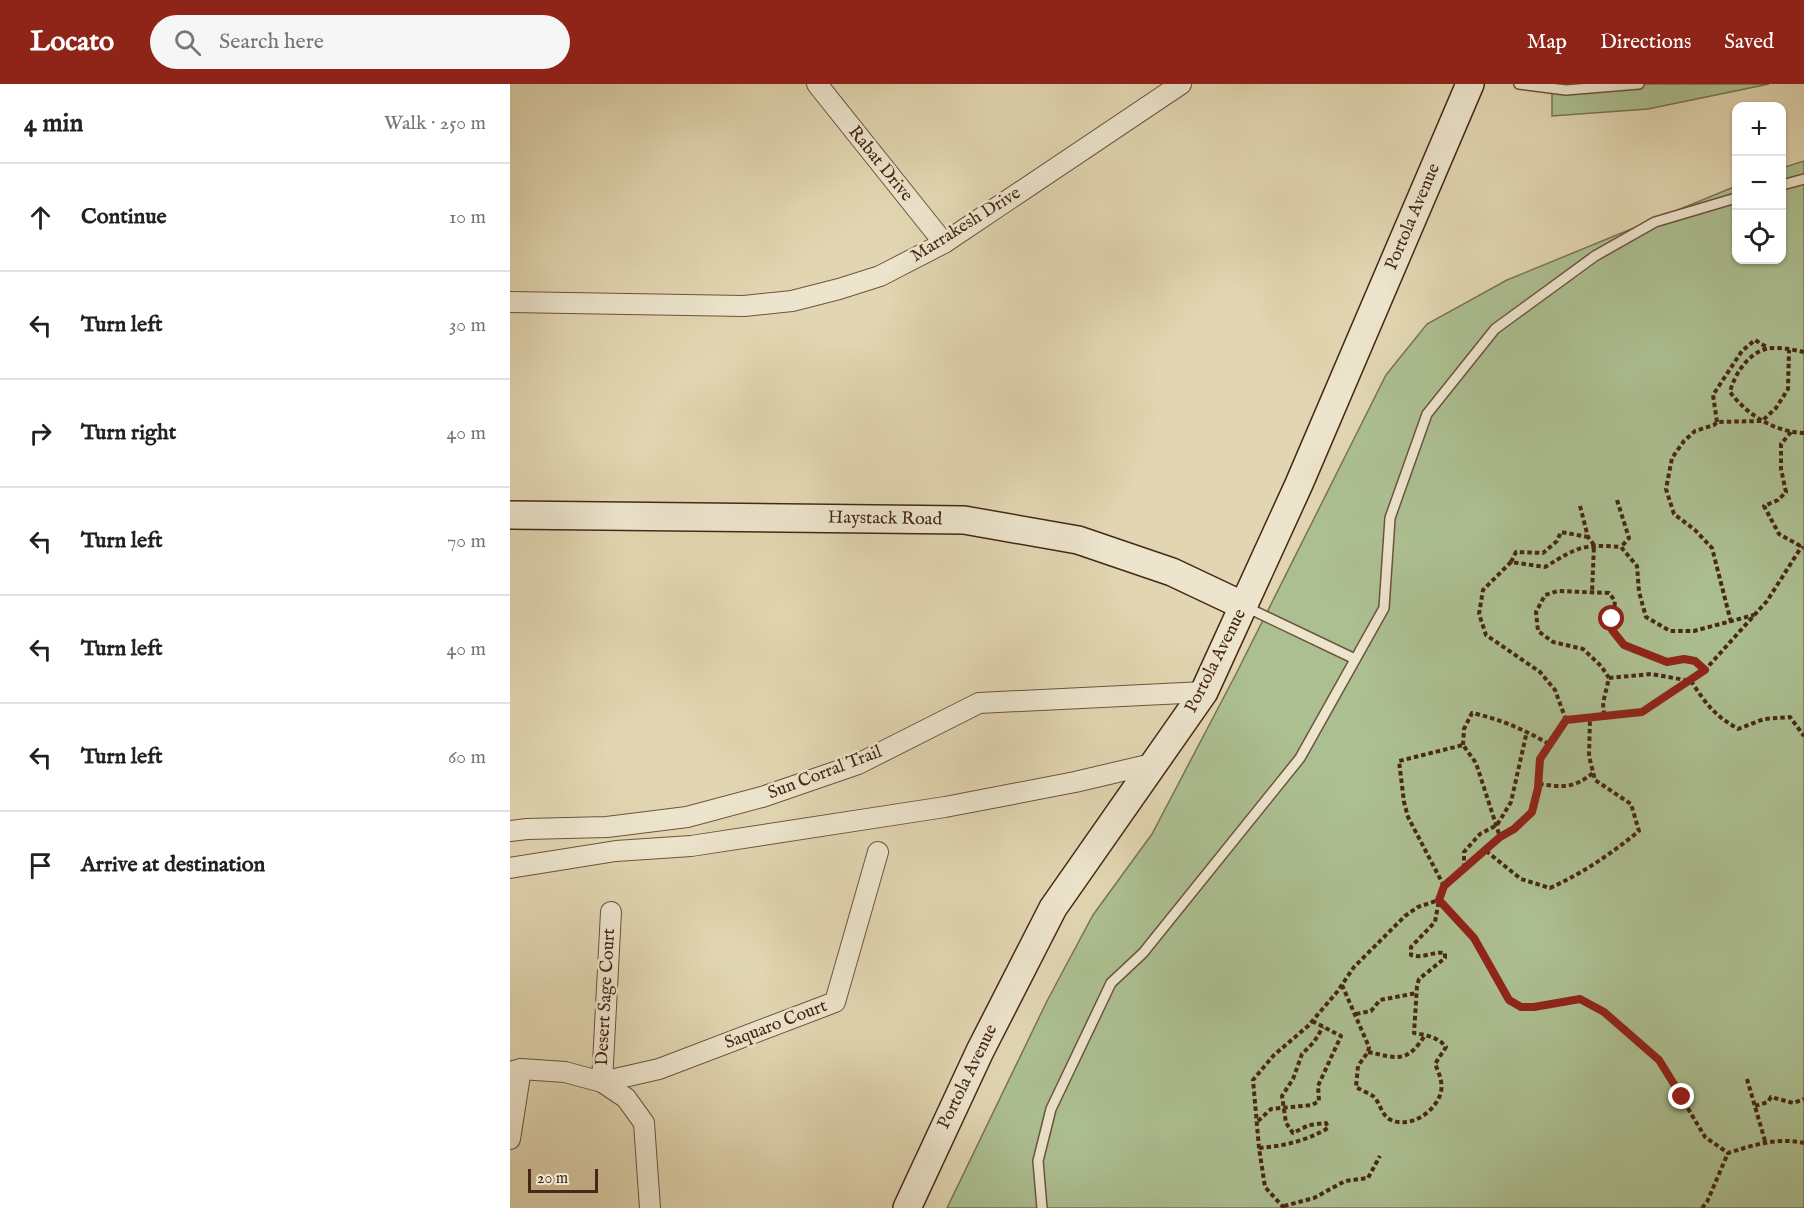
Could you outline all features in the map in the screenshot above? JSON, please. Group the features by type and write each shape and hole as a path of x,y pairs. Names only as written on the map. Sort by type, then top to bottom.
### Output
{"street":[{"name":"Rabat Drive","path":"817,84 944,243"},
{"name":"Marrakesh Drive","path":"510,302 744,306 792,300 880,276 944,243 1181,84"},
{"name":"Portola Avenue","path":"907,1208 980,1051 1053,908 1204,692 1299,484 1470,84"},
{"name":"Haystack Road","path":"510,515 964,520 1078,540 1172,572 1244,606"},
{"name":"Sun Corral Trail","path":"510,831 607,827 687,816 762,797 858,764 979,703 1204,692"},
{"path":"510,868 616,851 709,843 945,807 1075,782 1156,763"},
{"path":"703,812 709,843"},
{"name":"Saquaro Court","path":"602,1082 659,1069 835,1002 878,852"},
{"name":"Desert Sage Court","path":"602,1082 611,912"},
{"path":"510,1139 516,1071 565,1072 602,1082 626,1098 644,1123 650,1208"}],"lane":[{"path":"1519,84 1566,90 1639,84"},
{"path":"1786,184 1804,179"},
{"path":"1042,1208 1038,1161 1051,1109 1111,983 1143,953 1300,758 1384,608 1390,518 1427,414 1495,329 1595,256 1655,222 1732,199"},
{"path":"1244,606 1355,659"}],"path":[{"path":"1717,422 1713,395 1742,351 1755,340 1769,349"},
{"path":"1804,351 1769,349 1755,354 1733,379 1730,392 1737,402 1762,421 1791,432 1804,433"},
{"path":"1731,622 1712,548 1695,530 1674,514 1666,489 1672,458 1684,441 1695,431 1717,422 1762,421 1776,408 1788,389 1789,350"},
{"path":"1566,720 1642,712 1705,670 1767,601 1804,546 1779,534 1764,506 1778,500 1786,492 1781,468 1781,444 1791,432"},
{"path":"1617,500 1629,538 1621,547"},
{"path":"1580,506 1588,537 1594,545 1592,593"},
{"path":"1566,720 1555,690 1540,672 1486,635 1479,614 1483,590 1511,562 1516,552 1543,554 1557,541 1561,532 1588,537"},
{"path":"1511,562 1545,567 1575,549 1594,545 1621,547 1637,566 1639,592 1646,617 1670,632 1694,632 1754,615"},
{"path":"1610,678 1584,649 1553,642 1538,631 1536,612 1545,595 1558,591 1610,593 1615,601 1612,630 1624,645 1667,662 1684,659 1695,661 1705,670"},
{"path":"1610,678 1651,674 1691,681 1709,708 1720,719 1737,729 1764,719 1790,717 1804,736"},
{"path":"1604,715 1603,703 1610,678"},
{"path":"1500,837 1476,763 1463,745 1464,729 1472,713 1527,731 1550,744"},
{"path":"1486,851 1521,879 1550,888 1580,874 1612,853 1639,831 1630,804 1596,780 1589,756 1590,718"},
{"path":"1342,985 1369,1047 1358,1066 1356,1087 1374,1097 1388,1118 1402,1124 1418,1119 1433,1107 1441,1094 1442,1083 1435,1064 1446,1047 1441,1041 1414,1033 1419,979 1445,958 1445,953 1437,952 1418,957 1411,955 1411,947 1435,922 1444,886 1532,812 1540,759 1566,720"},
{"path":"1464,868 1464,852 1480,834 1497,825 1512,802 1527,731"},
{"path":"1444,886 1408,817 1399,761 1463,745"},
{"path":"1538,784 1559,786 1580,784 1594,772"},
{"path":"1380,1156 1368,1178 1345,1181 1314,1197 1284,1207 1265,1187 1253,1080 1274,1055 1312,1021 1354,967 1405,916 1418,907 1439,900"},
{"path":"1439,900 1474,938 1509,1000 1521,1007 1534,1007 1580,999 1604,1012 1659,1060 1705,1137 1728,1153"},
{"path":"1356,1014 1371,1011 1380,1000 1417,993"},
{"path":"1257,1122 1271,1109 1312,1105 1319,1101 1318,1086 1341,1036 1312,1021"},
{"path":"1259,1148 1284,1146 1313,1137 1328,1128 1326,1123 1309,1125 1293,1133 1286,1123 1282,1096 1293,1079 1302,1054 1314,1042 1323,1027"},
{"path":"1368,1052 1398,1059 1410,1054 1426,1035"},
{"path":"1747,1079 1765,1141"},
{"path":"1755,1106 1768,1102 1771,1097 1793,1103 1804,1099"},
{"path":"1702,1208 1707,1202 1728,1153 1765,1141 1791,1140 1804,1143"},
{"path":"1707,1202 1707,1208"}],"green space":[{"path":"1552,84 1769,84 1648,109 1552,116"},
{"path":"1804,161 1804,1208 947,1208 1047,1001 1093,915 1152,834 1237,672 1386,375 1427,324 1507,280 1732,188 1732,264 1786,264 1786,167"}],"route":[{"path":"1612,619 1612,630 1624,645 1667,662 1684,659 1695,661 1705,670 1642,712 1566,720 1540,759 1538,788 1532,812 1444,886 1439,900 1474,938 1509,1000 1521,1007 1534,1007 1580,999 1604,1012 1659,1060 1682,1097"}]}
